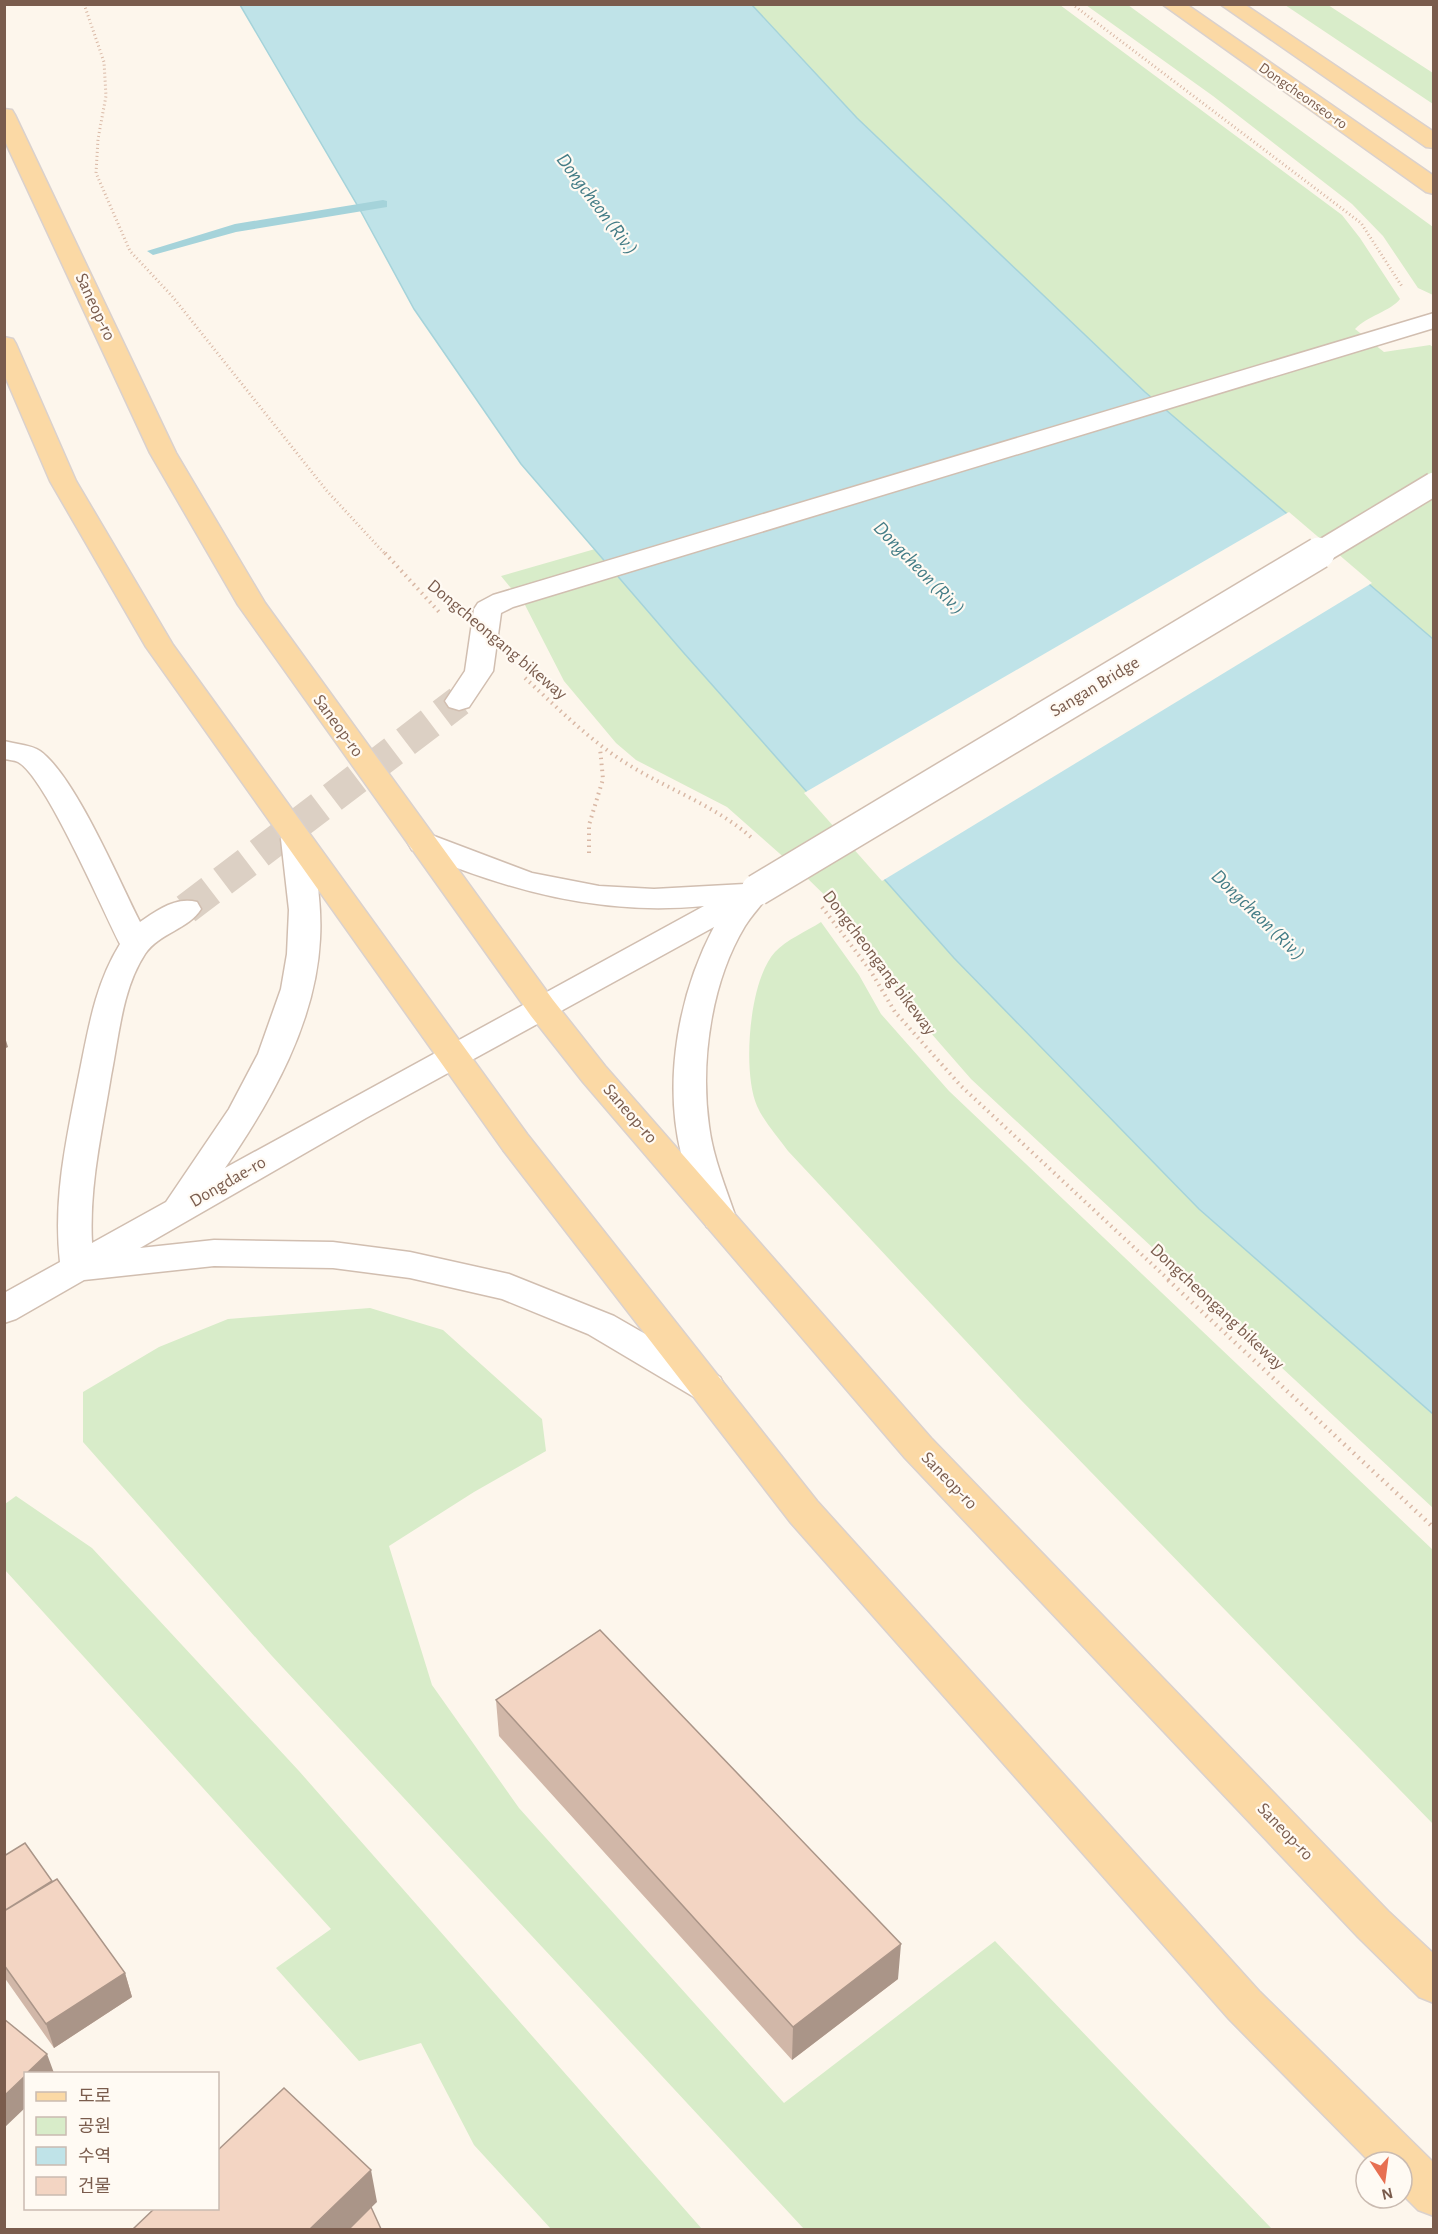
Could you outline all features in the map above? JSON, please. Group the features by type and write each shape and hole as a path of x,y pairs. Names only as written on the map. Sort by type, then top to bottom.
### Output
{"main road":[{"name":"Dongcheonseo-ro","path":"1172,4 1434,187"},
{"name":"Dongcheonseo-ro","path":"1230,4 1434,142"},
{"name":"Saneop-ro","path":"4,116 163,453 252,605 542,1008 594,1074 918,1448 1373,1924 1434,1983"},
{"path":"4,344 63,481 160,647 514,1142 804,1512 1236,1996 1390,2150"},
{"path":"1414,2174 1434,2194"}],"street":[{"path":"459,701 479,671 488,609 502,601 1000,453 1430,321"},
{"name":"Sangan Bridge","path":"542,1008 757,890 1434,484"},
{"path":"4,750 29,756 47,776 69,811 135,944"},
{"path":"176,1212 224,1146 263,1082 289,1015 303,954 305,909 297,839"},
{"path":"423,843 477,866 531,884 625,899 684,898 757,890"},
{"path":"719,1218 697,1152 690,1103 693,1050 700,1008 714,962 728,929 757,890"},
{"path":"186,909 154,926 135,944 120,971 108,1004 75,1170 73,1234 78,1268 214,1253 333,1255 410,1264 509,1287 601,1325 707,1387"},
{"name":"Dongdae-ro","path":"4,1310 354,1110 542,1008"}],"path":[{"name":"Dongcheongang bikeway","path":"84,4 104,62 106,96 98,139 96,173 130,251 172,296 327,491 430,605 483,647 517,670 600,747 637,770 718,811 755,841"},
{"path":"1072,4 1361,223 1430,321"},
{"path":"589,860 589,825 605,778 606,764 600,747"},
{"name":"Dongcheongang bikeway","path":"821,906 870,970 895,1012 961,1086 1434,1528"}],"green space":[{"path":"752,5 1060,5 1342,215 1400,299 1355,329 1384,352 1430,345 1433,347 1433,639 1145,392 857,118"},
{"path":"1086,5 1128,5 1433,227 1433,295 1418,288 1383,236 1352,204 1213,96"},
{"path":"1285,5 1328,5 1433,73 1433,104"},
{"path":"595,549 954,958 1199,1209 1433,1414 1433,1508 971,1079 909,1008 882,964 846,916 805,876 727,807 636,760 616,743 564,681 525,605 501,576"},
{"path":"821,922 859,975 881,1014 949,1091 1433,1550 1433,1824 1020,1399 788,1151 767,1124 752,1091 750,1072 751,1027 759,983 766,965 775,952"},
{"path":"370,1308 443,1330 542,1419 546,1451 474,1492 389,1546 432,1685 519,1808 784,2103 995,1941 1272,2229 804,2229 272,1656 83,1442 83,1392 159,1347 228,1319"},
{"path":"16,1496 92,1548 299,1771 702,2229 551,2229 474,2145 421,2043 359,2061 276,1968 331,1929 5,1570 5,1504"}],"water":[{"name":"Dongcheon (Riv.)","path":"240,5 752,5 857,118 1145,392 1433,639 1433,1414 1199,1209 954,958 683,652 521,464 414,309 359,208"}],"pier":[{"path":"1289,512 1372,583 882,881 804,793"}],"building":[{"path":"600,1630 901,1944 793,2027 496,1700"},
{"path":"25,1843 52,1881 4,1911 4,1856"},
{"path":"57,1879 125,1973 46,2024 4,1965 4,1911"},
{"path":"4,2019 47,2054 28,2072 24,2072 24,2077 4,2096"},
{"path":"284,2088 371,2170 310,2229 133,2229 153,2210 219,2210 219,2149"},
{"path":"371,2207 381,2229 349,2229"}],"waterway":[{"path":"153,251 235,228 383,204"}],"tunnel":[{"path":"186,909 459,701"}]}
